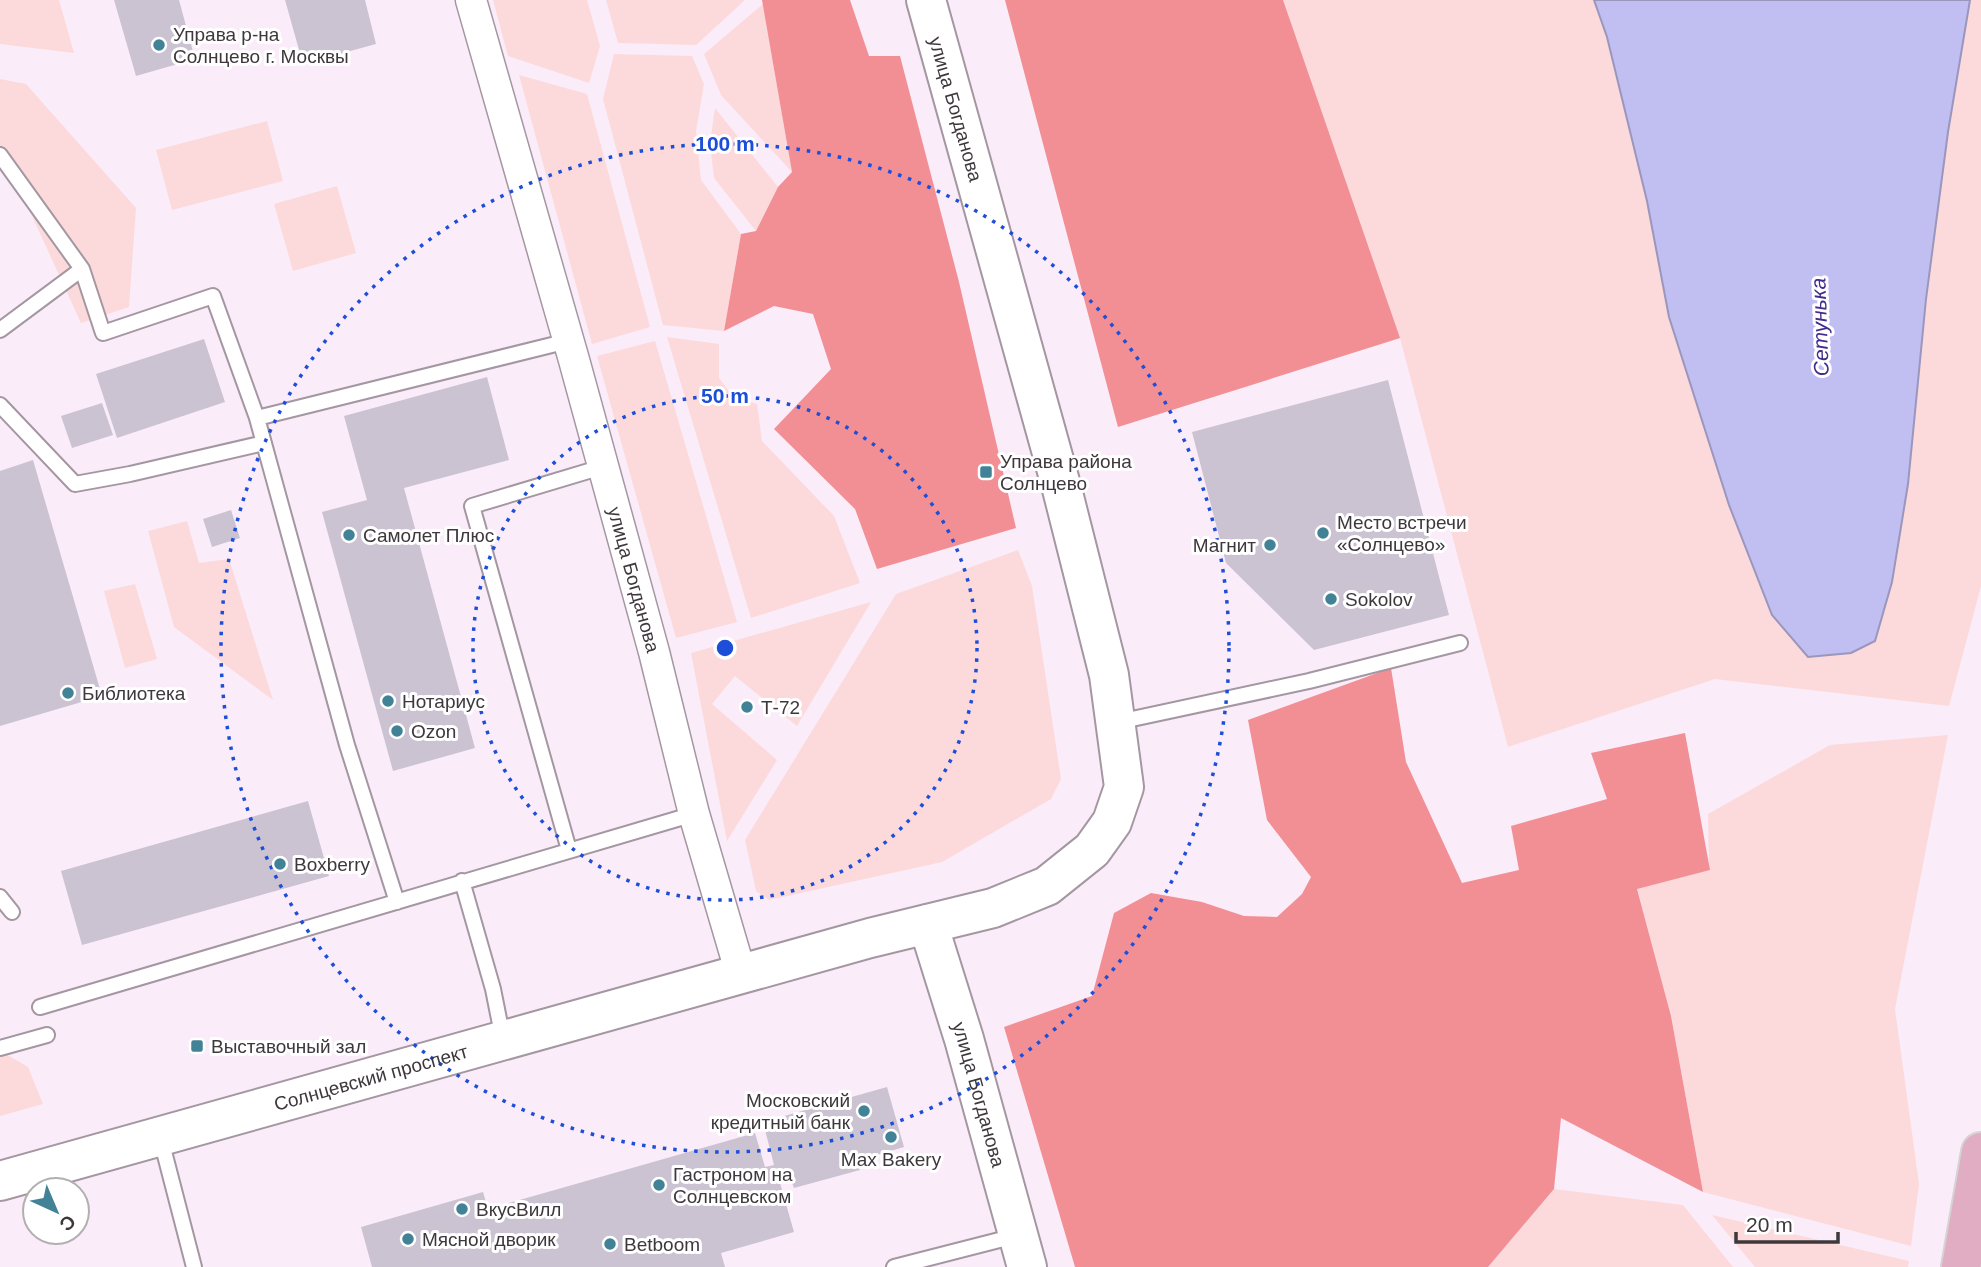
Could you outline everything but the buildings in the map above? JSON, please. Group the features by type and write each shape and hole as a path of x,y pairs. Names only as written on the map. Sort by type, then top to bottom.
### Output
{"main road":[{"path":"1961,1267 1981,1152"}],"street":[{"name":"улица Богданова","path":"471,0 654,652 694,814 741,974 993,908 1047,886 1092,850 1112,822 1124,788 1109,675 1062,489 926,0"},
{"name":"улица Богданова","path":"928,924 964,1039 1022,1251"},
{"name":"Солнцевский проспект","path":"0,1181 741,974"}],"lane":[{"path":"0,155 82,270 103,333 213,296 257,418 347,745 397,902"},
{"path":"0,330 82,270"},
{"path":"257,418 568,341"},
{"path":"0,405 75,484 264,443"},
{"path":"569,850 472,506 602,467"},
{"path":"1117,723 1309,681 1461,643"},
{"path":"40,1007 694,814"},
{"path":"462,881 493,989 503,1039"},
{"path":"0,897 12,912"},
{"path":"0,1048 47,1035"},
{"path":"160,1136 194,1267"},
{"path":"894,1267 1022,1251"}],"shaded area":[{"path":"0,0 59,0 74,53 0,44"},
{"path":"493,0 587,0 600,46 589,83 508,56"},
{"path":"606,0 745,0 696,45 618,43"},
{"path":"762,0 850,0 869,56 900,56 959,282 1016,528 877,569 855,509 774,429 831,369 813,314 774,306 724,331 741,234 756,231 778,187 792,172"},
{"path":"1005,0 1981,0 1981,586 1949,706 1715,679 1508,747 1400,338 1118,427"},
{"path":"1005,0 1283,0 1400,338 1118,427"},
{"path":"763,4 792,172 721,95 704,54"},
{"path":"614,54 692,56 704,84 696,131 701,180 741,234 724,331 663,325 603,99"},
{"path":"519,75 587,94 650,327 592,344"},
{"path":"0,79 26,84 136,208 129,307 81,323 0,146"},
{"path":"715,108 778,187 756,231 714,178 710,143"},
{"path":"267,121 283,181 172,210 156,150"},
{"path":"337,186 356,253 293,271 274,204"},
{"path":"667,337 719,344 719,378 733,397 757,404 762,441 834,516 860,583 751,618"},
{"path":"655,341 737,622 676,638 597,356"},
{"path":"187,521 199,563 229,559 273,700 174,627 148,531"},
{"path":"1018,550 1032,586 1061,779 1051,799 942,862 769,900 756,891 745,840 896,594"},
{"path":"135,584 157,659 125,668 104,591"},
{"path":"871,602 797,726 735,676 712,704 777,760 727,841 691,653"},
{"path":"1391,668 1406,762 1462,883 1519,870 1511,826 1607,799 1591,753 1685,733 1710,870 1637,889 1671,1016 1703,1192 1561,1118 1554,1189 1488,1267 1075,1267 1004,1027 1092,996 1114,913 1151,893 1202,902 1244,916 1277,917 1302,894 1311,877 1267,820 1248,720"},
{"path":"1948,735 1895,1009 1919,1184 1911,1246 1703,1192 1671,1016 1637,888 1709,870 1708,814 1830,745"},
{"path":"6,1054 28,1067 43,1104 0,1116 0,1055"},
{"path":"1554,1189 1683,1205 1733,1267 1488,1267"},
{"path":"1712,1215 1909,1261 1908,1267 1755,1267"}],"water":[{"name":"Сетунька","path":"1594,0 1970,0 1948,132 1926,299 1908,484 1892,582 1875,641 1851,653 1808,657 1772,615 1729,505 1669,317 1647,201 1607,37"}],"place":[{"name":"Управа р-на Солнцево г. Москвы","path":"159,45"},
{"name":"Управа района Солнцево","path":"986,472"},
{"name":"Место встречи «Солнцево»","path":"1323,533"},
{"name":"Самолет Плюс","path":"349,535"},
{"name":"Магнит","path":"1270,545"},
{"name":"Sokolov","path":"1331,599"},
{"name":"Библиотека","path":"68,693"},
{"name":"Нотариус","path":"388,701"},
{"name":"Т-72","path":"747,707"},
{"name":"Ozon","path":"397,731"},
{"name":"Boxberry","path":"280,864"},
{"name":"Выставочный зал","path":"197,1046"},
{"name":"Московский кредитный банк","path":"864,1111"},
{"name":"Max Bakery","path":"891,1137"},
{"name":"Гастроном на Солнцевском","path":"659,1185"},
{"name":"ВкусВилл","path":"462,1209"},
{"name":"Мясной дворик","path":"408,1239"},
{"name":"Betboom","path":"610,1244"}]}
